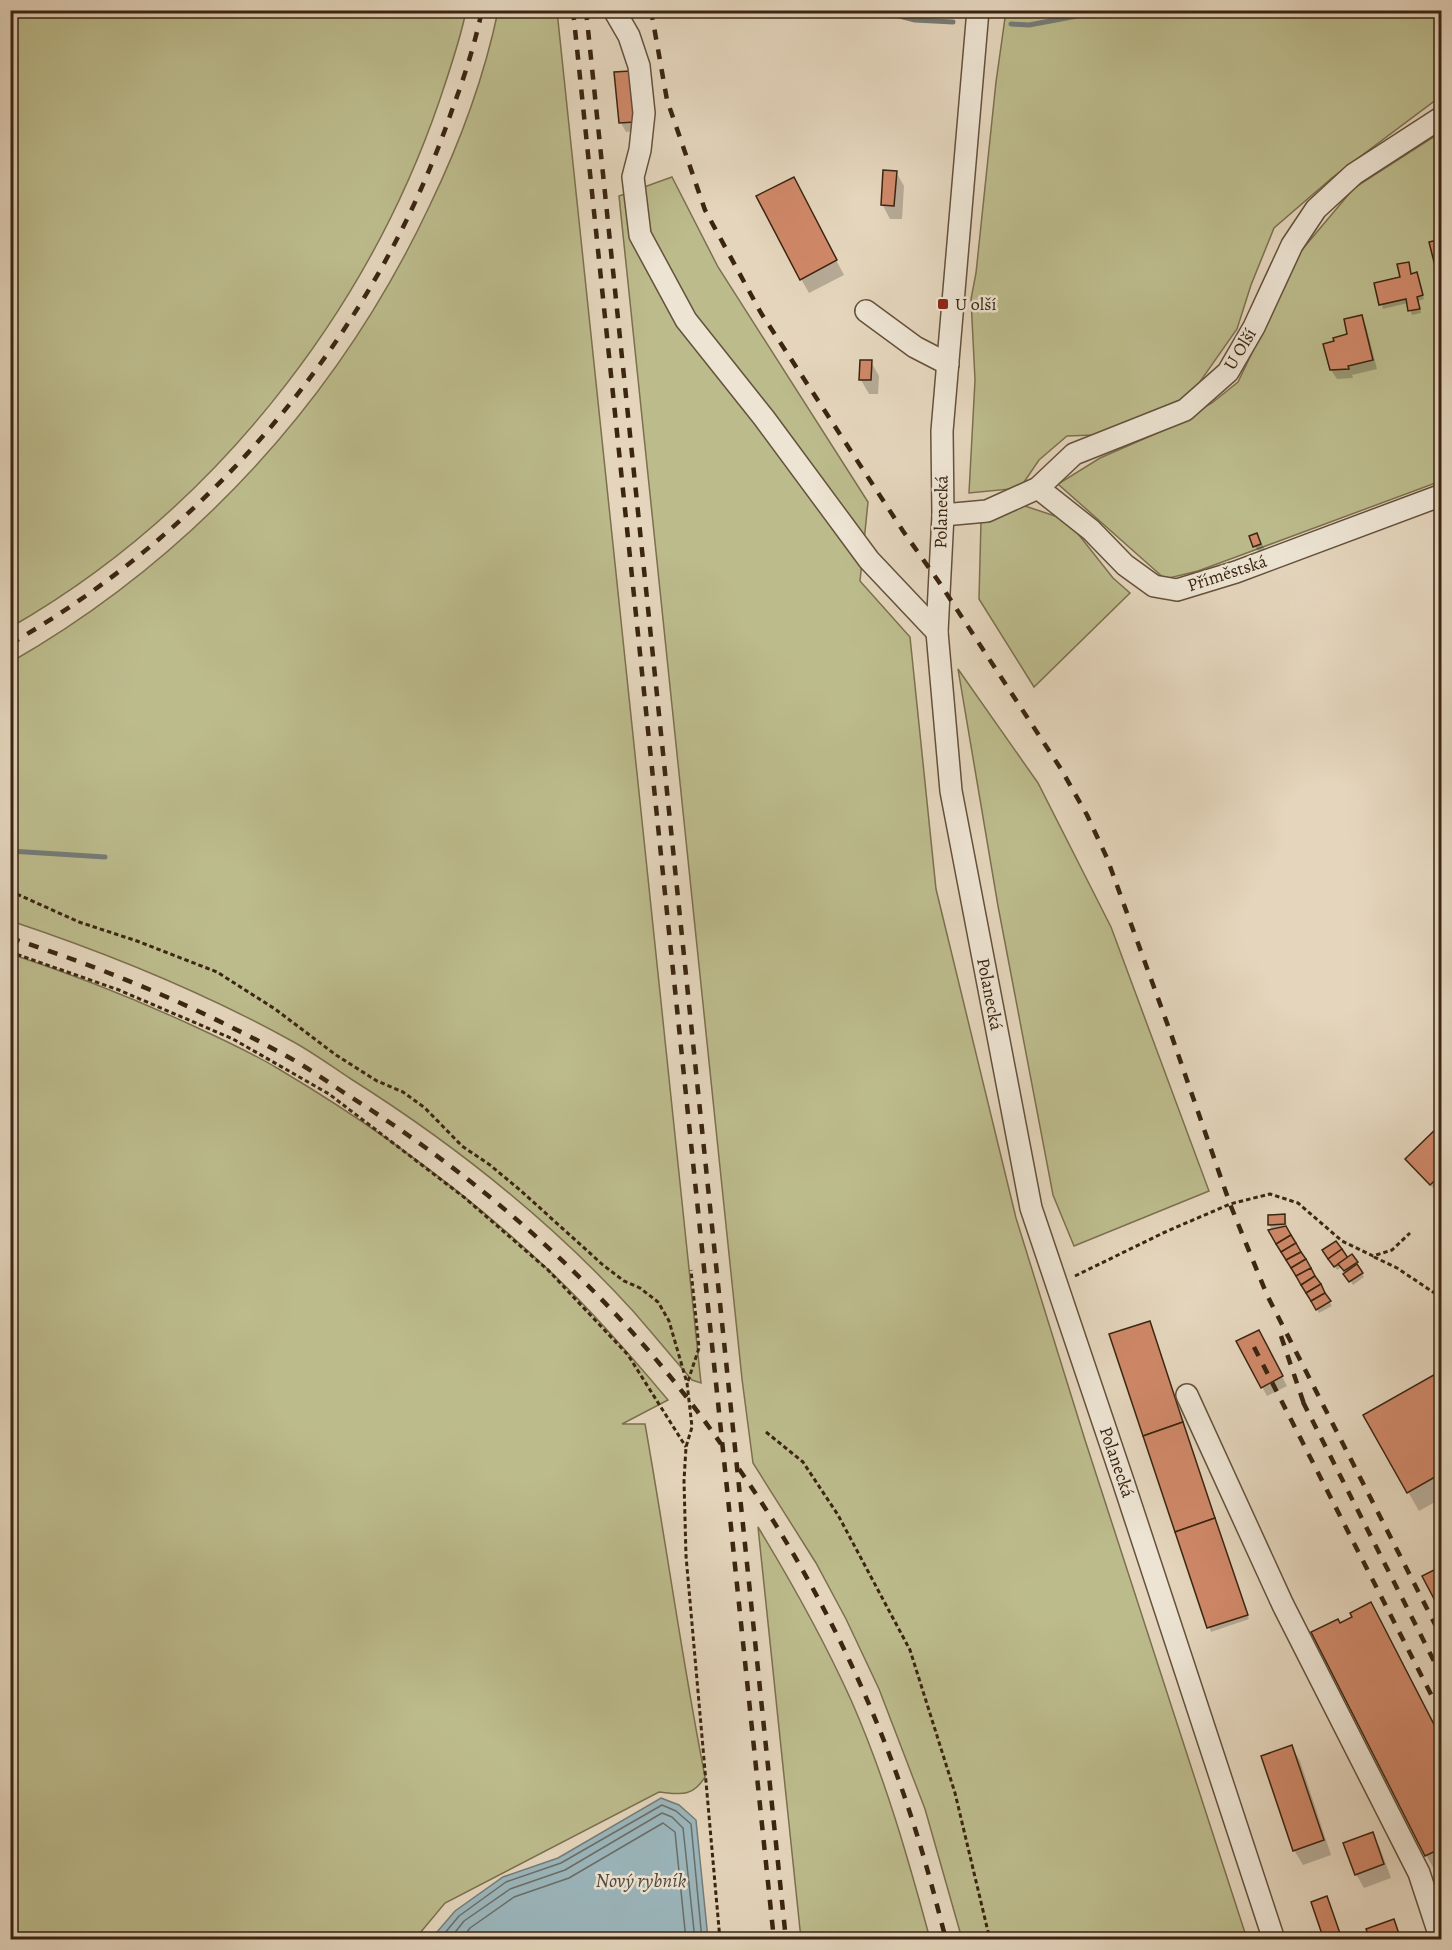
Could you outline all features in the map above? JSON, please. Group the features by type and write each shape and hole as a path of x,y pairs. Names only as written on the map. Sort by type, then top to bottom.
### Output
{"street":[{"path":"614,10 629,36 639,66 644,113 640,150 633,177 640,235 686,320 764,418 869,560 937,632"},
{"name":"Polanecká","path":"978,10 942,430 943,515 937,632 951,791 1031,1208 1274,1940"},
{"name":"U Olší","path":"943,515 987,511 1038,488 1074,454 1185,410 1228,372 1254,327 1292,246 1316,209 1354,174 1442,117"},
{"path":"866,311 915,346 948,364"},
{"name":"Příměstská","path":"1038,488 1091,530 1125,565 1154,586 1177,590 1236,572 1442,495"},
{"path":"1187,1395 1283,1605 1419,1873 1442,1940"}],"path":[{"path":"10,891 80,922 217,972 275,1009 344,1060 377,1081 403,1092 425,1108 462,1146 520,1190 603,1265 658,1302 669,1321 687,1383 692,1427 686,1447 684,1481 686,1556 720,1940"},
{"path":"10,952 119,990 233,1039 329,1094 465,1198 548,1270 628,1355 686,1447"},
{"path":"1057,1285 1163,1233 1230,1204 1270,1194 1298,1203 1342,1241 1397,1268 1442,1298"},
{"path":"1373,1256 1392,1250 1410,1233"},
{"path":"687,1383 699,1348 691,1270"},
{"path":"766,1432 803,1462 838,1515 909,1650 955,1793 990,1940"}],"shaded area":[{"path":"10,11 466,11 439,102 408,182 369,259 324,333 272,402 214,467 151,527 83,581 11,627"},
{"path":"498,11 557,11 701,1383 692,1380 602,1278 535,1215 464,1157 389,1104 298,1044 222,1005 83,946 11,921 11,662 78,620 141,573 200,522 255,467 305,407 351,344 393,277 429,207 470,111 486,61"},
{"path":"1006,11 1441,11 1441,96 1333,177 1274,228 1251,285 1237,329 1190,396 1094,435 1067,436 1039,460 1020,488 969,493 975,380 971,299 976,273 996,82"},
{"path":"1441,132 1441,481 1198,571 1165,579 1058,484 1100,458 1164,430 1212,403 1238,382 1300,252 1354,188"},
{"path":"672,177 718,267 868,502 860,581 910,637 936,889 1016,1218 1085,1440 1247,1939 962,1939 925,1809 879,1689 816,1563 753,1463 742,1379 619,196"},
{"path":"1022,505 1067,520 1113,578 1130,593 1034,687 979,599 981,521"},
{"path":"958,669 1038,783 1111,927 1209,1191 1074,1246 1053,1195 998,906"},
{"path":"11,954 106,988 249,1052 351,1114 422,1164 523,1247 585,1306 668,1400 622,1424 645,1424 705,1777 700,1784 685,1793 659,1792 445,1903 415,1939 11,1939"},
{"path":"758,1527 819,1634 851,1700 875,1758 895,1818 930,1939 801,1939"}],"water":[{"name":"Nový rybník","path":"661,1798 679,1805 696,1820 708,1939 431,1939 455,1911 503,1877 558,1858"}],"building":[{"path":"630,71 635,122 619,123 614,72"},
{"path":"883,170 897,171 894,206 881,205"},
{"path":"794,177 837,260 800,280 756,196"},
{"path":"1442,239 1442,282 1439,282 1429,242"},
{"path":"1409,262 1411,274 1417,272 1423,295 1417,297 1420,309 1408,311 1406,299 1379,305 1374,283 1400,277 1397,264"},
{"path":"1362,315 1373,360 1348,366 1349,369 1330,370 1323,344 1347,334 1344,319"},
{"path":"860,360 872,360 871,380 859,380"},
{"path":"1257,533 1261,544 1253,547 1249,536"},
{"path":"1442,1123 1442,1174 1430,1185 1405,1159"},
{"path":"1285,1214 1285,1224 1268,1225 1268,1215"},
{"path":"1286,1226 1291,1235 1276,1244 1268,1230"},
{"path":"1291,1235 1296,1243 1281,1252 1276,1244"},
{"path":"1336,1241 1342,1249 1328,1259 1322,1250"},
{"path":"1296,1243 1301,1252 1286,1260 1281,1252"},
{"path":"1342,1249 1348,1258 1334,1267 1328,1259"},
{"path":"1301,1252 1306,1259 1291,1268 1286,1260"},
{"path":"1352,1254 1358,1262 1344,1271 1338,1264"},
{"path":"1306,1259 1311,1268 1296,1276 1291,1268"},
{"path":"1357,1264 1363,1273 1349,1282 1343,1274"},
{"path":"1311,1268 1315,1276 1301,1285 1296,1276"},
{"path":"1315,1276 1321,1284 1306,1293 1301,1285"},
{"path":"1321,1284 1325,1293 1311,1301 1306,1293"},
{"path":"1325,1293 1331,1301 1316,1310 1311,1301"},
{"path":"1150,1321 1183,1422 1143,1436 1109,1334"},
{"path":"1259,1330 1283,1376 1261,1388 1236,1341"},
{"path":"1439,1372 1442,1377 1442,1473 1407,1493 1363,1415"},
{"path":"1183,1422 1215,1518 1175,1532 1143,1436"},
{"path":"1215,1518 1248,1615 1207,1628 1175,1532"},
{"path":"1442,1566 1442,1614 1422,1576"},
{"path":"1371,1602 1442,1740 1442,1848 1425,1856 1311,1632 1338,1619 1340,1623 1352,1617 1350,1613"},
{"path":"1292,1745 1324,1840 1293,1851 1261,1756"},
{"path":"1373,1832 1384,1864 1355,1875 1343,1843"},
{"path":"1327,1896 1342,1939 1340,1940 1324,1940 1311,1902"},
{"path":"1394,1919 1401,1940 1370,1940 1366,1929"}],"waterway":[{"path":"876,10 915,20 953,22"},
{"path":"1011,24 1029,25 1109,10"},
{"path":"10,851 105,857"}],"railway":[{"path":"10,644 85,597 155,543 220,482 279,417 333,346 380,271 420,192 461,86 482,10"},
{"path":"573,10 774,1940"},
{"path":"586,10 786,1940"},
{"path":"651,10 667,100 705,210 761,313 1061,769 1087,815 1107,858 1230,1204 1267,1295 1442,1638"},
{"path":"10,938 114,975 216,1019 298,1062 400,1129 503,1208 598,1295 683,1392 721,1444"},
{"path":"1281,1336 1306,1410"},
{"path":"1254,1347 1442,1716"},
{"path":"1303,1402 1442,1677"},
{"path":"739,1469 766,1509 815,1592 858,1678 910,1813 946,1940"}],"place":[{"name":"U olší","path":"943,304"}]}
